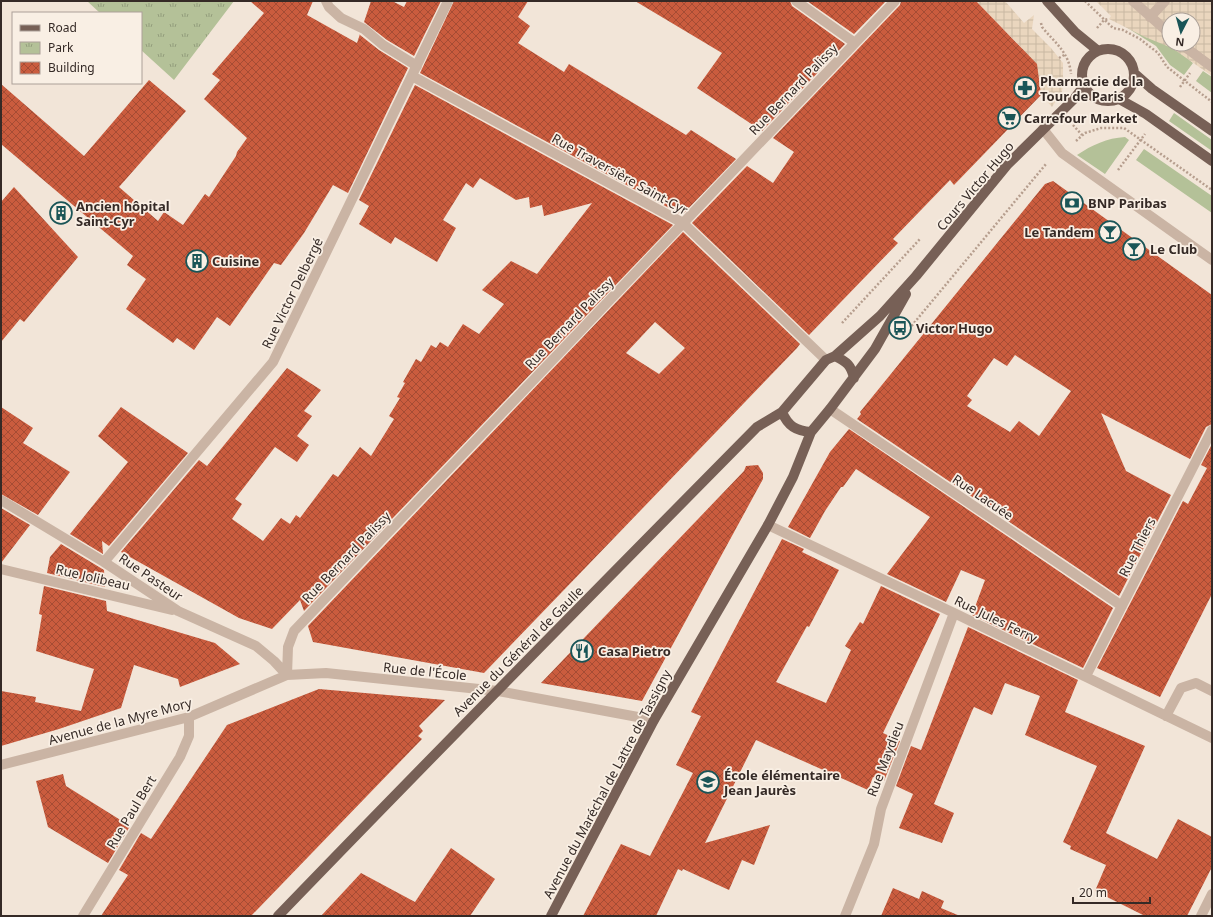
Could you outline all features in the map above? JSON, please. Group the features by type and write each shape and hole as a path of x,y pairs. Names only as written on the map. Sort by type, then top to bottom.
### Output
{"main road":[{"path":"1047,1 1075,32 1097,50"},
{"path":"1075,32 1089,57"},
{"path":"1074,99 1109,101 1119,99 1128,93 1133,84 1135,74 1133,64 1126,55 1117,50 1107,48 1097,50 1083,65 1082,75 1084,86 1090,94 1099,100"},
{"path":"1135,74 1152,89 1212,131"},
{"name":"Cours Victor Hugo","path":"831,358 880,316 916,276 1007,165 1074,99 1084,86"},
{"path":"1119,99 1155,120 1212,161"},
{"name":"Cours Victor Hugo","path":"830,409 875,348 916,276"},
{"path":"831,358 842,360 851,367 854,378"},
{"name":"Avenue du Général de Gaulle","path":"278,916 422,766 498,691 757,427 782,412 831,358"},
{"name":"Avenue du Maréchal de Lattre de Tassigny","path":"551,916 654,720 768,525 793,477 811,432 830,409"},
{"path":"782,412 785,420 799,431 811,432"}],"street":[{"path":"326,1 329,8 341,18 364,29 383,45 417,66"},
{"name":"Rue Victor Delbergé","path":"104,562 273,362 448,1"},
{"path":"796,1 855,43"},
{"name":"Rue Bernard Palissy","path":"287,675 288,647 294,631 895,1"},
{"path":"1133,1 1161,26"},
{"path":"1150,17 1164,1"},
{"path":"1192,52 1212,67"},
{"name":"Rue Traversière Saint-Cyr","path":"412,76 683,223 831,358"},
{"path":"1043,129 1062,153 1212,260"},
{"name":"Rue Lacuée","path":"830,409 1122,606"},
{"name":"Rue Thiers","path":"1086,676 1212,430"},
{"name":"Rue Pasteur","path":"1,500 104,562 178,611 256,646 274,661 287,675"},
{"name":"Rue Jules Ferry","path":"768,525 1086,676 1212,738"},
{"name":"Rue Jolibeau","path":"1,569 178,611"},
{"name":"Rue Maydieu","path":"845,916 874,844 880,809 954,613"},
{"name":"Rue de l'École","path":"287,675 326,673 498,691 654,720"},
{"name":"Avenue de la Myre Mory","path":"1,765 189,718 287,675"},
{"path":"1166,716 1181,688 1196,683 1212,690"},
{"name":"Rue Paul Bert","path":"83,916 180,757 189,736 189,718"},
{"path":"1201,916 1212,894"}],"path":[{"path":"1085,1 1113,28 1123,30 1140,39 1158,53 1167,67 1212,102"},
{"path":"1041,21 1042,27 1066,54 1070,67 1071,80"},
{"path":"909,330 1044,165 1062,153 1085,133 1101,128 1124,128 1212,190"},
{"path":"839,326 925,234"}],"green space":[{"path":"87,1 234,1 174,80 142,51 142,12 99,12"},
{"path":"1132,14 1161,37 1161,52 1179,52 1193,63 1184,75 1170,65 1156,46 1123,25"},
{"path":"1203,71 1212,77 1212,93 1196,81"},
{"path":"1174,113 1212,140 1212,151 1169,121"},
{"path":"1125,137 1129,140 1105,174 1077,155 1100,143"},
{"path":"1144,149 1212,196 1212,213 1136,160"}],"shaded area":[{"path":"976,1 1005,1 1024,23 1034,15 1032,29 1051,48 1063,63 1062,92 1052,107 1041,95 1022,48"},
{"path":"1096,1 1212,1 1212,76 1178,52 1201,52 1201,12 1161,12 1161,44 1109,19 1111,16"}],"building":[{"path":"250,1 313,1 307,15 357,43 360,34 379,50 408,68 348,193 333,185 304,233 281,265 274,263 230,326 217,317 194,350 177,338 173,343 126,309 146,279 127,265 133,256 1,144 1,84 84,156 149,80 186,111 119,187 158,221 164,212 183,225 205,194 209,197 247,138 204,99 220,80 212,74 264,13"},
{"path":"371,1 392,1 404,7 407,1 441,1 414,56 387,40 364,22"},
{"path":"454,1 528,1 518,17 530,26 518,43 564,72 569,64 686,135 691,130 736,159 682,215 420,73"},
{"path":"635,1 790,1 792,6 845,44 762,131 697,88 722,53"},
{"path":"807,1 886,1 854,34"},
{"path":"901,1 976,1 1037,64 1041,95 954,185 950,180 893,239 898,243 809,335 692,223 747,166 773,183 794,152 773,138 900,5"},
{"path":"415,85 673,225 304,611 300,600 272,629 239,618 121,552 199,460 207,466 287,368 321,390 304,411 312,416 297,436 309,445 297,462 275,447 235,499 242,504 232,519 263,541 281,518 290,524 296,515 300,518 333,474 338,477 360,447 371,456 394,419 389,416 400,398 397,397 405,383 403,382 416,359 421,362 431,345 436,348 440,342 448,347 463,324 479,334 504,304 482,290 511,261 537,274 592,203 544,216 542,205 530,208 529,197 516,200 480,178 473,188 466,183 443,220 456,228 437,262 395,237 391,244 359,224 369,206 359,200"},
{"path":"1053,181 1212,295 1212,424 1206,427 1190,459 1101,413 1126,471 1171,495 1119,596 857,419 861,414 860,412 1045,184","holes":["1015,355 1071,391 1039,436 1019,421 1010,432 967,406 972,400 967,396 994,358 1007,366"]},
{"path":"14,187 78,257 24,322 20,319 1,342 1,202"},
{"path":"683,232 800,344 484,673 313,642 308,626","holes":["655,322 685,348 659,374 626,353"]},
{"path":"1,407 33,428 23,443 70,472 38,515 1,494"},
{"path":"121,407 188,453 109,546 102,541 103,554 70,534 128,462 98,436"},
{"path":"849,429 1113,608 1083,668 972,615 985,580 961,570 946,602 887,574 930,517 856,469 843,487 841,487 825,511 810,538 788,527 830,452"},
{"path":"1212,444 1212,594 1160,697 1097,668 1183,501 1188,504 1207,468 1201,465"},
{"path":"758,465 763,473 763,479 642,701 541,683 744,471 746,466"},
{"path":"1,508 30,525 1,563"},
{"path":"782,539 804,549 802,552 839,570 809,627 807,626 776,682 826,703 851,650 845,646 860,622 863,624 881,586 940,614 883,733 900,741 884,781 873,777 868,790 756,740 705,843 770,825 754,865 742,860 729,890 683,869 682,871 678,869 656,916 583,916 621,844 650,856 693,773 676,765 701,716 691,712"},
{"path":"61,544 104,570 105,587 47,573 50,557"},
{"path":"44,586 106,601 107,611 215,643 240,664 180,687 178,679 134,665 121,708 59,729 1,746 1,691 36,697 35,702 81,711 94,669 36,651 42,615 39,614"},
{"path":"968,627 1078,680 1065,712 1145,746 1106,833 1157,859 1178,819 1212,837 1212,867 1187,916 1145,916 1095,891 1106,865 1070,849 1071,846 1063,842 1097,766 1025,735 1040,696 1005,683 992,715 974,707 934,804 954,813 942,843 899,828 913,794 896,786 911,746 921,750"},
{"path":"319,689 445,700 419,726 423,731 418,736 422,739 251,916 101,916 128,875 119,870 141,833 151,839 227,725"},
{"path":"63,774 66,786 130,826 108,863 48,827 36,781"},
{"path":"451,848 495,879 470,916 321,916 361,873 415,902"},
{"path":"893,888 919,899 922,891 944,901 941,908 960,916 881,916"}],"place":[{"name":"Pharmacie de la Tour de Paris","path":"1025,88"},
{"name":"Carrefour Market","path":"1009,118"},
{"name":"BNP Paribas","path":"1072,203"},
{"name":"Ancien hôpital Saint-Cyr","path":"61,213"},
{"name":"Le Tandem","path":"1110,232"},
{"name":"Le Club","path":"1134,249"},
{"name":"Cuisine","path":"197,261"},
{"name":"Victor Hugo","path":"900,328"},
{"name":"Casa Pietro","path":"582,651"},
{"name":"École élémentaire Jean Jaurès","path":"708,782"}]}
